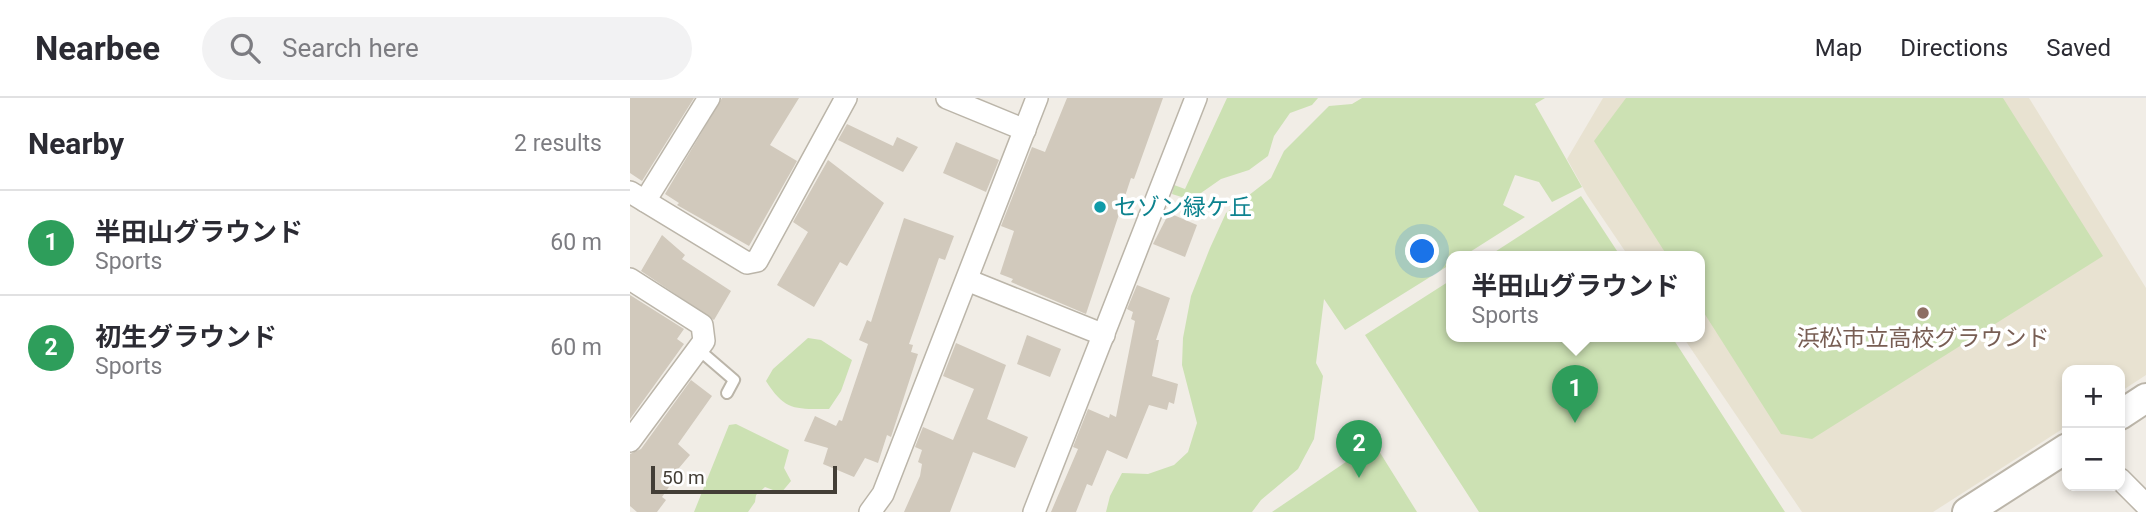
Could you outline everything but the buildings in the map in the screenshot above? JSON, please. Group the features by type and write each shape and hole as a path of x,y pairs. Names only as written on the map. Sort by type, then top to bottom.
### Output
{"street":[{"path":"709,98 638,196 747,263 757,261 846,98"},
{"path":"947,98 1024,130"},
{"path":"870,512 883,494 1037,98"},
{"path":"1034,512 1196,98"},
{"path":"630,279 702,325 704,341 630,441"},
{"path":"968,280 1104,335"},
{"path":"2125,412 2146,398"},
{"path":"1967,512 2062,451"},
{"path":"2125,484 2146,505"}],"lane":[{"path":"698,349 734,380 727,393"}],"shaded area":[{"name":"浜松市立高校グラウンド","path":"1603,98 2029,98 2146,288 2146,375 2125,389 2125,365 2062,365 2062,429 1933,512 1802,512 1686,342 1705,342 1705,251 1625,251 1587,195 1567,159"}],"green space":[{"path":"1227,98 1318,98 1312,105 1290,113 1274,136 1268,156 1249,170 1221,179 1191,200 1172,194 1174,185 1185,189"},
{"path":"1362,98 1545,98 1535,104 1582,187 1552,202 1539,182 1515,175 1503,205 1525,217 1471,251 1446,251 1446,267 1345,330 1324,299 1316,363 1323,376 1314,439 1298,469 1261,500 1252,512 1106,512 1110,496 1122,473 1148,474 1174,465 1188,452 1197,423 1182,365 1183,338 1191,296 1226,213 1271,178 1284,151 1329,106 1352,104"},
{"name":"浜松市立高校グラウンド","path":"1626,98 2003,98 2103,256 1812,439 1781,434 1705,314 1705,251 1664,251 1594,141"},
{"path":"1581,196 1617,251 1496,251"},
{"path":"1446,283 1446,342 1675,342 1785,512 1479,512 1365,335"},
{"path":"808,338 821,340 852,360 841,391 829,409 799,408 785,403 766,381 773,369"},
{"path":"736,424 789,450 784,468 791,481 781,493 765,487 756,495 748,512 694,512 729,425"},
{"path":"1374,443 1417,512 1272,512"}],"place":[{"name":"セゾン緑ケ丘","path":"1100,207"},
{"name":"浜松市立高校グラウンド","path":"1923,313"},
{"name":"半田山グラウンド","path":"1575,423"},
{"name":"初生グラウンド","path":"1359,478"}]}
